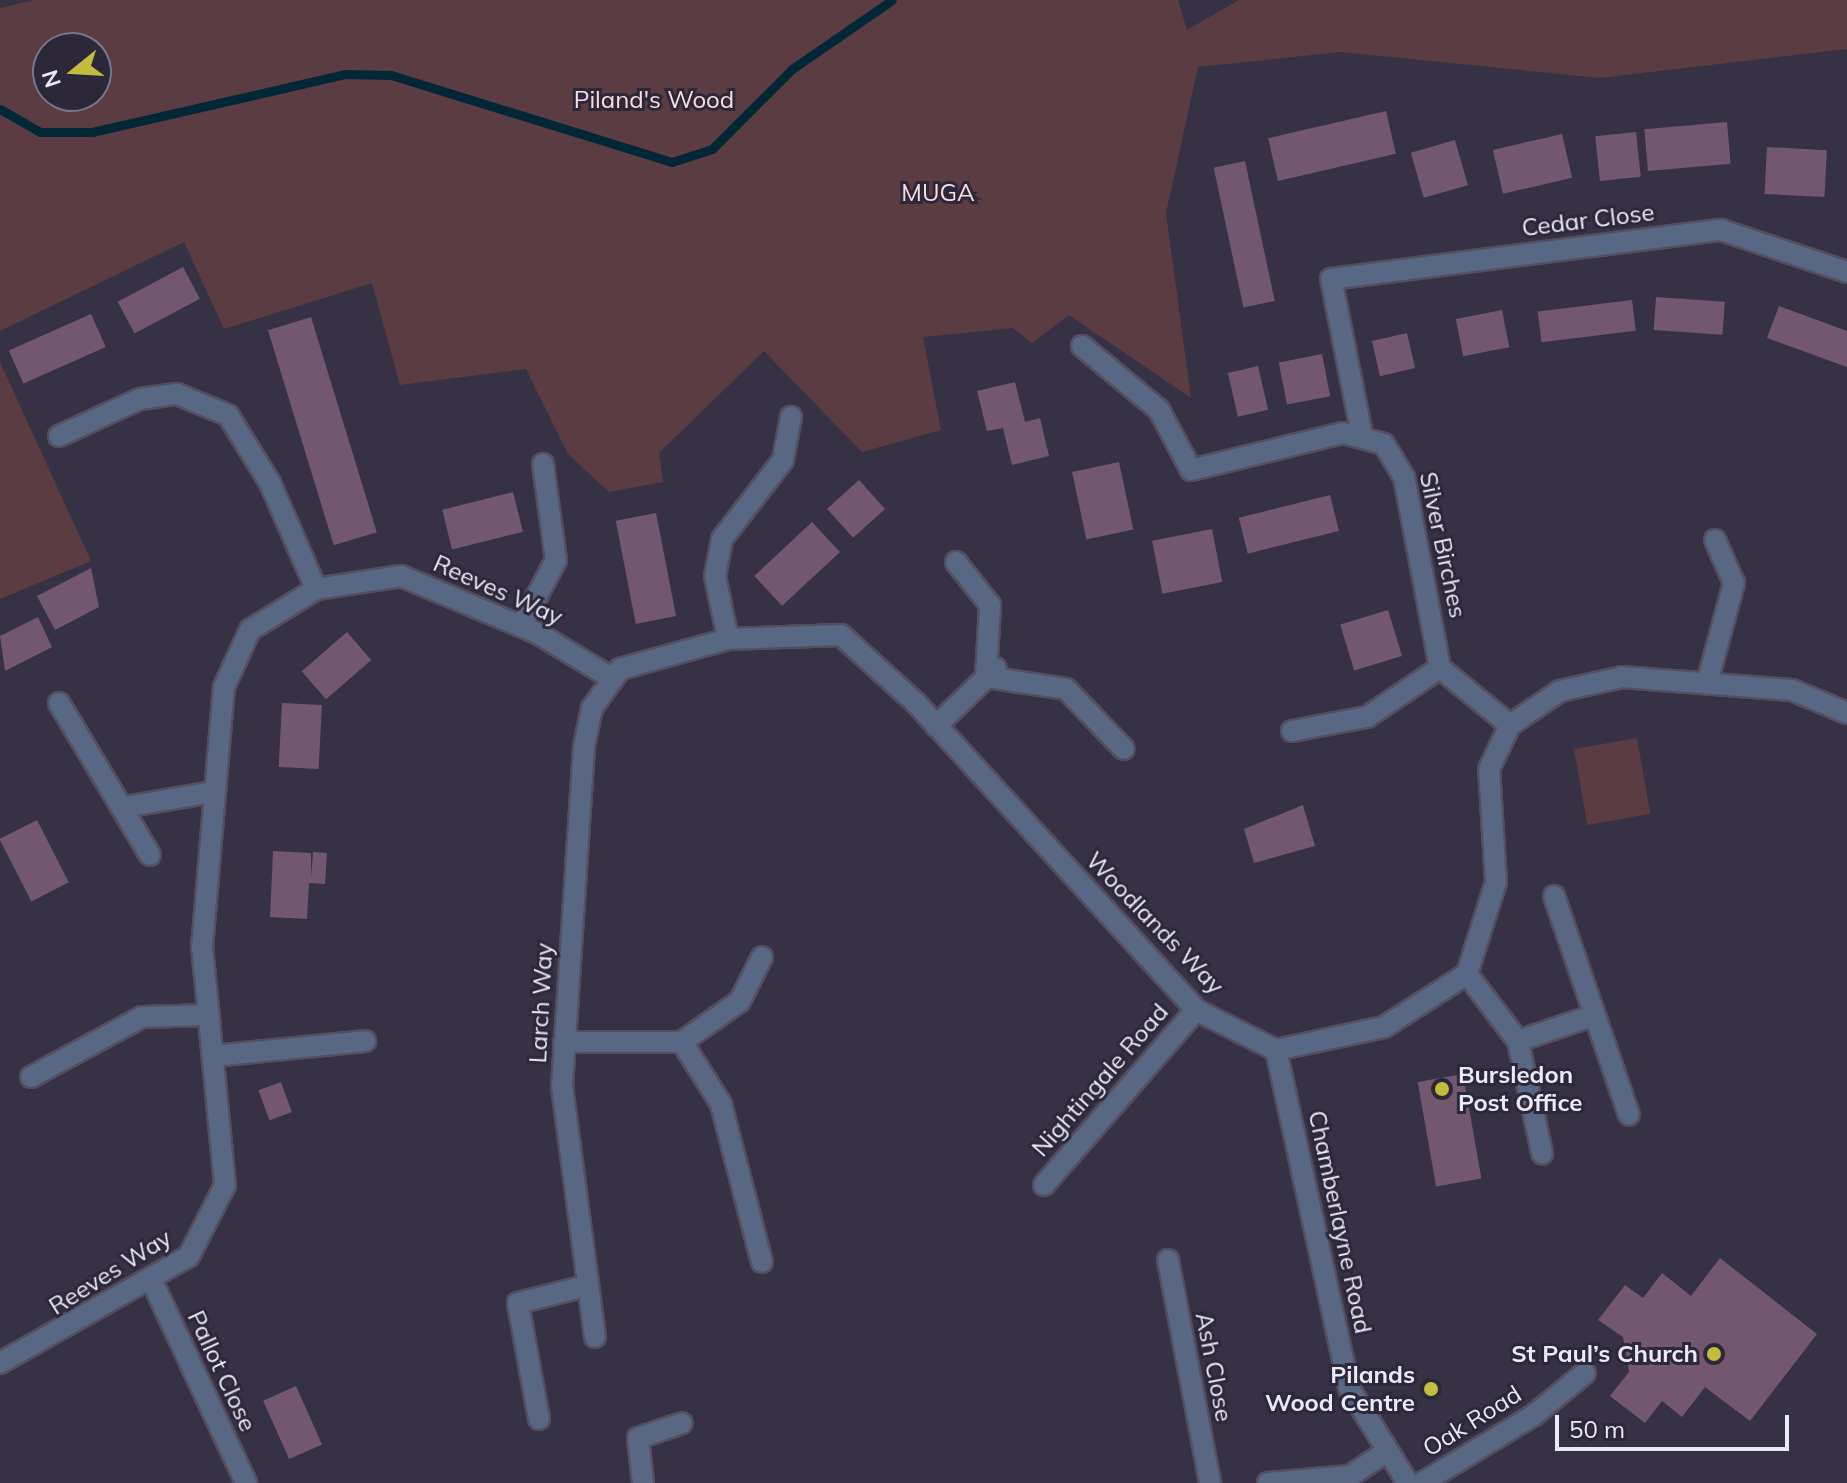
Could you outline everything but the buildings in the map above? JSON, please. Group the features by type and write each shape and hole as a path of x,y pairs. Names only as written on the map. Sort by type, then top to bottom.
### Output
{"street":[{"name":"Cedar Close","path":"1362,435 1331,279 1721,230 1847,272"},
{"path":"1082,346 1159,410 1191,470 1311,439 1362,435"},
{"path":"59,436 140,399 177,394 228,415 270,483 316,589"},
{"path":"728,639 715,576 722,539 783,460 791,417"},
{"name":"Silver Birches","path":"1362,435 1384,444 1404,477 1440,668"},
{"path":"521,626 556,560 543,464"},
{"path":"1707,683 1734,583 1715,540"},
{"path":"936,726 993,670 990,605 956,562"},
{"name":"Reeves Way","path":"0,1363 152,1281 189,1256 225,1185 202,948 212,792 224,687 250,630 316,589 401,576 521,626 610,677"},
{"name":"Woodlands Way","path":"610,677 728,639 841,635 936,726 1196,1010 1276,1050"},
{"path":"1292,731 1367,717 1440,668 1510,725"},
{"path":"993,670 1066,689 1124,749"},
{"name":"Larch Way","path":"595,1337 563,1101 564,1042 584,746 592,708 610,677"},
{"path":"1276,1050 1384,1027 1467,974 1496,882 1489,769 1510,725 1575,687 1622,677 1792,690 1847,713"},
{"path":"59,703 125,807 150,855"},
{"path":"125,807 212,792"},
{"path":"1554,896 1592,1016 1629,1115"},
{"path":"564,1042 682,1042 740,1001 762,957"},
{"path":"1467,974 1518,1041 1542,1153"},
{"name":"Nightingale Road","path":"1044,1185 1196,1010"},
{"path":"31,1077 142,1017 209,1015"},
{"path":"1518,1041 1592,1016"},
{"path":"213,1056 365,1041"},
{"path":"682,1042 721,1104 762,1262"},
{"name":"Chamberlayne Road","path":"1276,1050 1349,1388 1408,1483"},
{"name":"Ash Close","path":"1168,1260 1210,1483"},
{"name":"Pallot Close","path":"152,1281 246,1483"},
{"path":"539,1419 518,1303 586,1286"},
{"name":"Oak Road","path":"1422,1483 1534,1415 1585,1373"},
{"path":"643,1483 638,1438 682,1423"},
{"name":"Oak Road","path":"1268,1483 1350,1476 1387,1451"}],"green space":[{"path":"34,0 1178,0 1187,30 1239,0 1847,0 1847,49 1600,78 1340,52 1198,67 1166,213 1191,398 1069,315 1032,343 1013,328 923,337 941,430 862,452 764,351 659,453 663,482 609,492 568,454 526,369 400,385 372,283 224,329 184,242 0,331 0,8"},
{"path":"0,362 91,561 0,599"},
{"path":"1637,738 1650,814 1587,825 1574,749"}],"waterway":[{"path":"0,109 40,132 92,132 345,74 391,75 672,162 712,149 792,69 892,0"}],"place":[{"name":"Bursledon Post Office","path":"1442,1089"},
{"name":"St Paul’s Church","path":"1714,1354"},
{"name":"Pilands Wood Centre","path":"1431,1389"}],"park label":[{"name":"Piland's Wood","path":"654,100"},
{"name":"MUGA","path":"938,193"}]}
